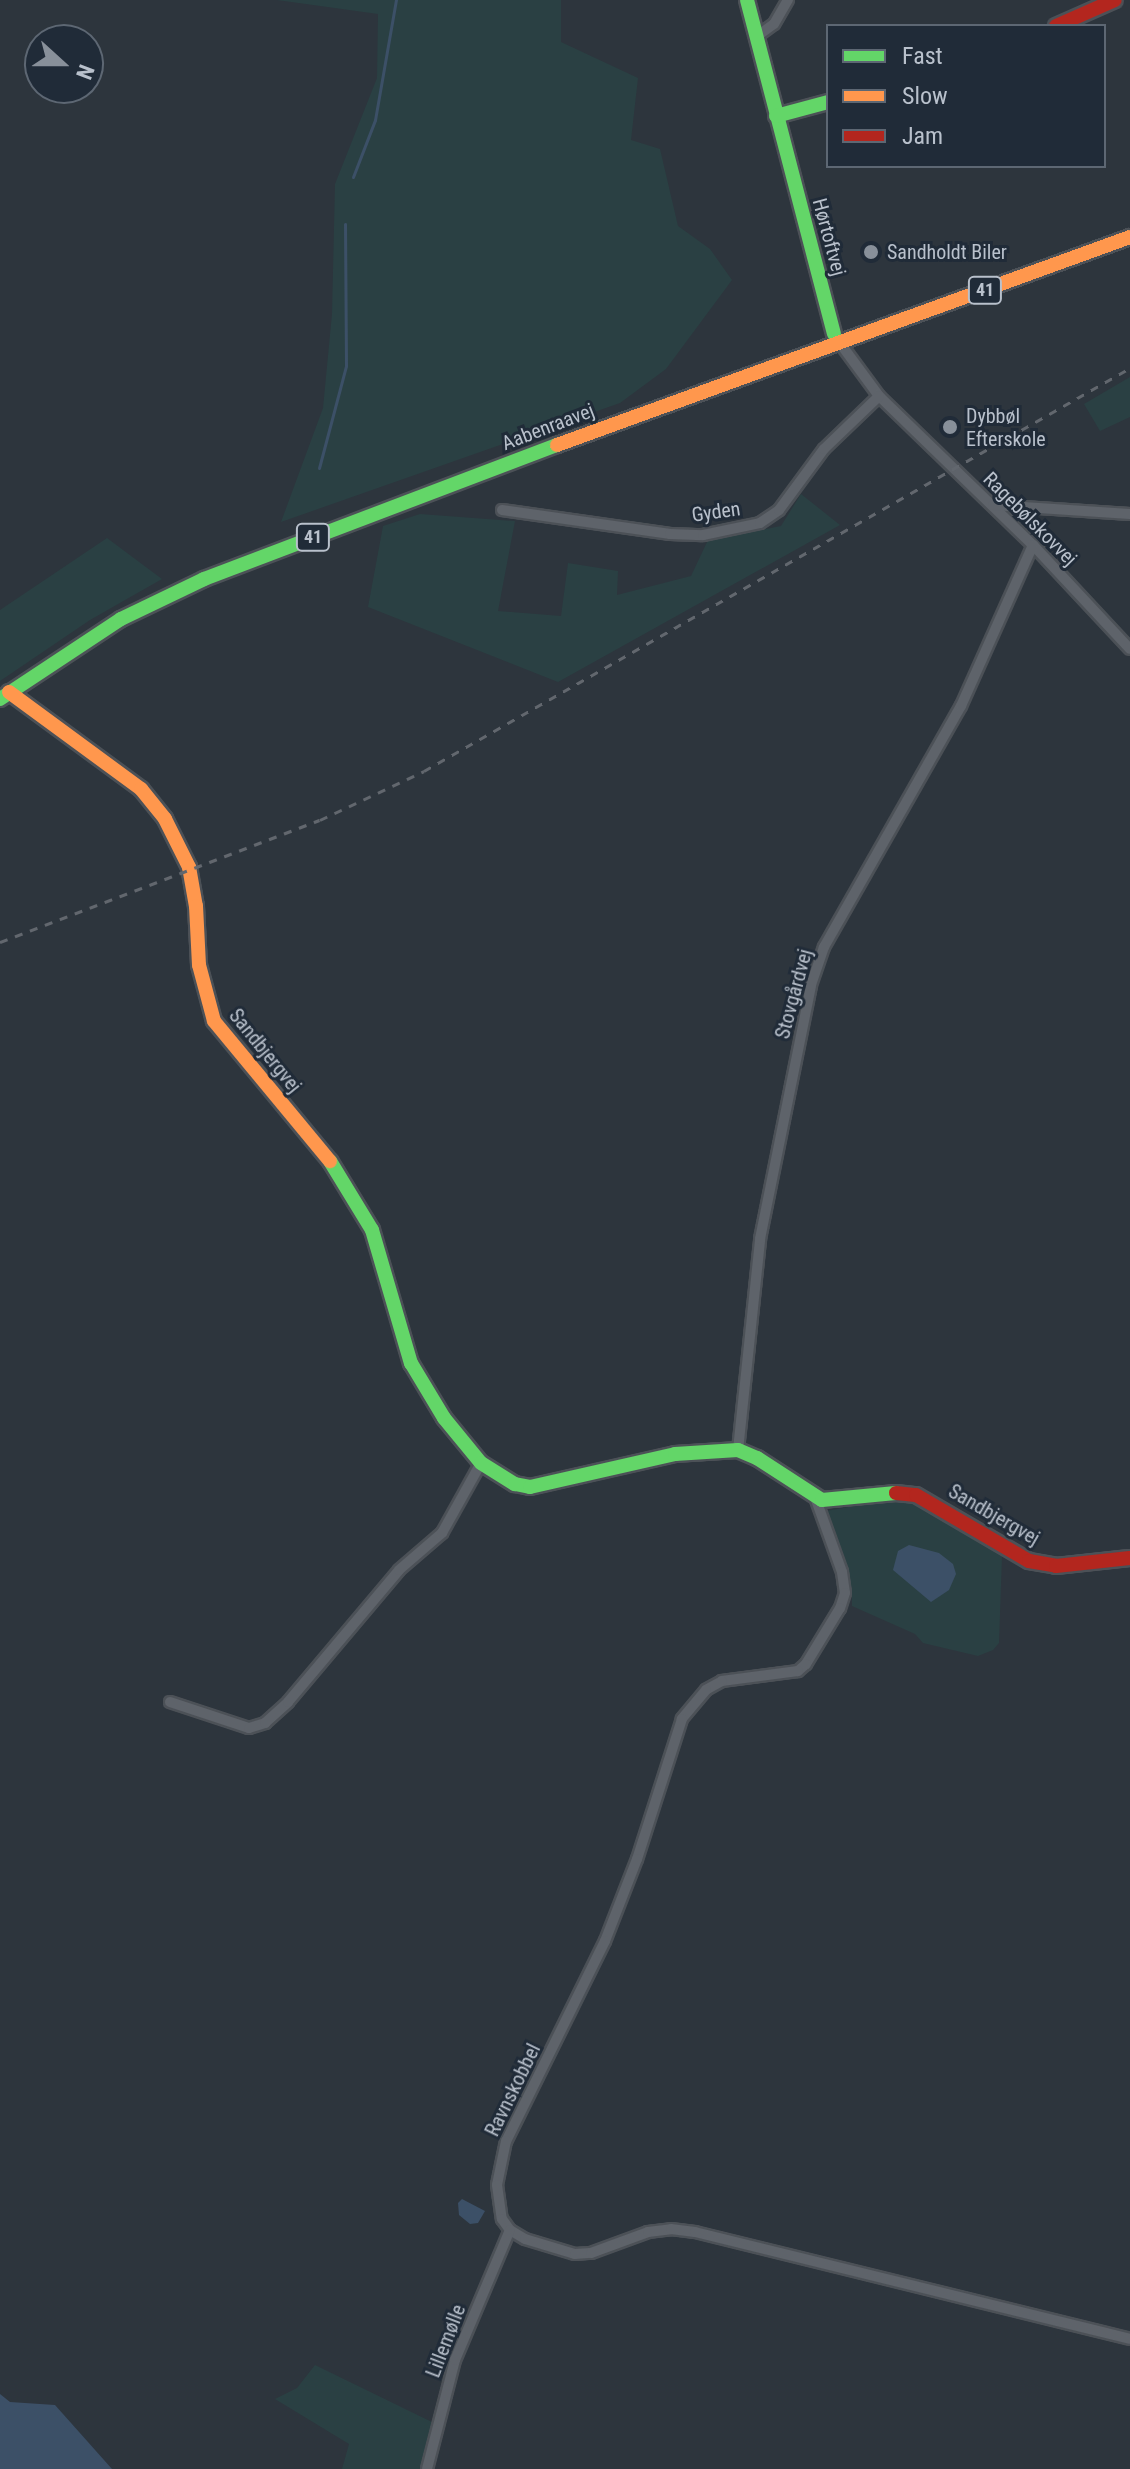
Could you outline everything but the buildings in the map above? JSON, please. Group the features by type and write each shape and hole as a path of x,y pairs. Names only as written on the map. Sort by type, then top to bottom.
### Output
{"street":[{"name":"Hørtoftvej","path":"747,0 837,339"},
{"path":"756,37 774,24 788,0"},
{"path":"1061,24 1115,0"},
{"path":"776,116 826,103"},
{"name":"Aabenraavej","path":"4,696 121,619 204,579 837,339 1130,237"},
{"name":"Ragebølskovvej","path":"837,339 879,396 1033,545 1130,649"},
{"name":"Gyden","path":"502,510 670,534 703,535 760,523 779,510 824,449 879,396"},
{"path":"993,505 1130,514"},
{"name":"Stovgårdvej","path":"738,1450 760,1239 811,985 824,947 961,706 1033,545"},
{"name":"Sandbjergvej","path":"4,696 141,789 165,819 189,867 204,993 214,1021 342,1175 372,1230 399,1331 411,1363 444,1418 481,1463 515,1484 530,1487 675,1454 738,1450"},
{"path":"738,1450 757,1458 815,1497"},
{"path":"170,1702 249,1728 265,1723 288,1702 399,1570 442,1533 481,1463"},
{"name":"Sandbjergvej","path":"815,1497 841,1500 889,1492 916,1495 1029,1561 1056,1566 1130,1558"},
{"name":"Ravnskobbel","path":"510,2230 502,2219 497,2185 506,2141 605,1941 637,1859 682,1719 706,1690 722,1681 798,1671 806,1664 840,1608 845,1593 842,1572 815,1497"},
{"path":"510,2230 575,2254 591,2253 648,2232 671,2229 695,2232 1130,2339"},
{"name":"Lillemølle","path":"427,2469 455,2360 510,2230"}],"green space":[{"path":"277,0 561,0 561,42 638,78 631,140 660,149 678,226 710,249 732,280 666,369 620,403 281,522 323,408 332,314 335,184 377,78 378,14"},
{"path":"1130,377 1130,417 1100,431 1084,404"},
{"path":"801,494 840,525 558,682 368,607 383,526 420,514 515,521 498,611 561,616 568,563 618,571 617,595 691,576 708,540 781,526"},
{"path":"107,538 162,579 90,620 0,681 0,610"},
{"path":"899,1498 928,1505 958,1522 1002,1556 999,1643 993,1650 978,1656 923,1643 915,1634 852,1606 852,1589 826,1511"},
{"path":"315,2365 436,2424 424,2469 342,2469 349,2444 275,2399 297,2388"}],"water":[{"path":"909,1545 939,1553 953,1564 956,1574 949,1590 931,1602 893,1570 898,1551"},
{"path":"462,2199 485,2211 478,2223 470,2224 459,2215 458,2203"},
{"path":"0,2394 10,2402 55,2405 112,2469 0,2469"}],"waterway":[{"path":"353,177 375,120 396,0"},
{"path":"319,468 346,366 345,224"}],"railway":[{"path":"0,942 320,820 424,771 1130,368"}],"traffic: fast":[{"path":"747,0 834,334"},
{"path":"776,116 826,103"},
{"path":"0,699 121,619 204,579 557,445"},
{"path":"330,1161 372,1230 411,1363 444,1418 481,1463 515,1484 530,1487 675,1454 738,1450 757,1458 822,1500 896,1493"}],"traffic: slow":[{"path":"557,445 1130,237"},
{"path":"9,692 141,789 165,819 189,867 196,906 199,965 214,1021 330,1161"}],"traffic: jam":[{"path":"1061,24 1115,0"},
{"path":"896,1493 916,1495 1029,1561 1056,1566 1130,1558"}],"place":[{"name":"Sandholdt Biler","path":"871,252"},
{"name":"Dybbøl Efterskole","path":"950,427"}]}
